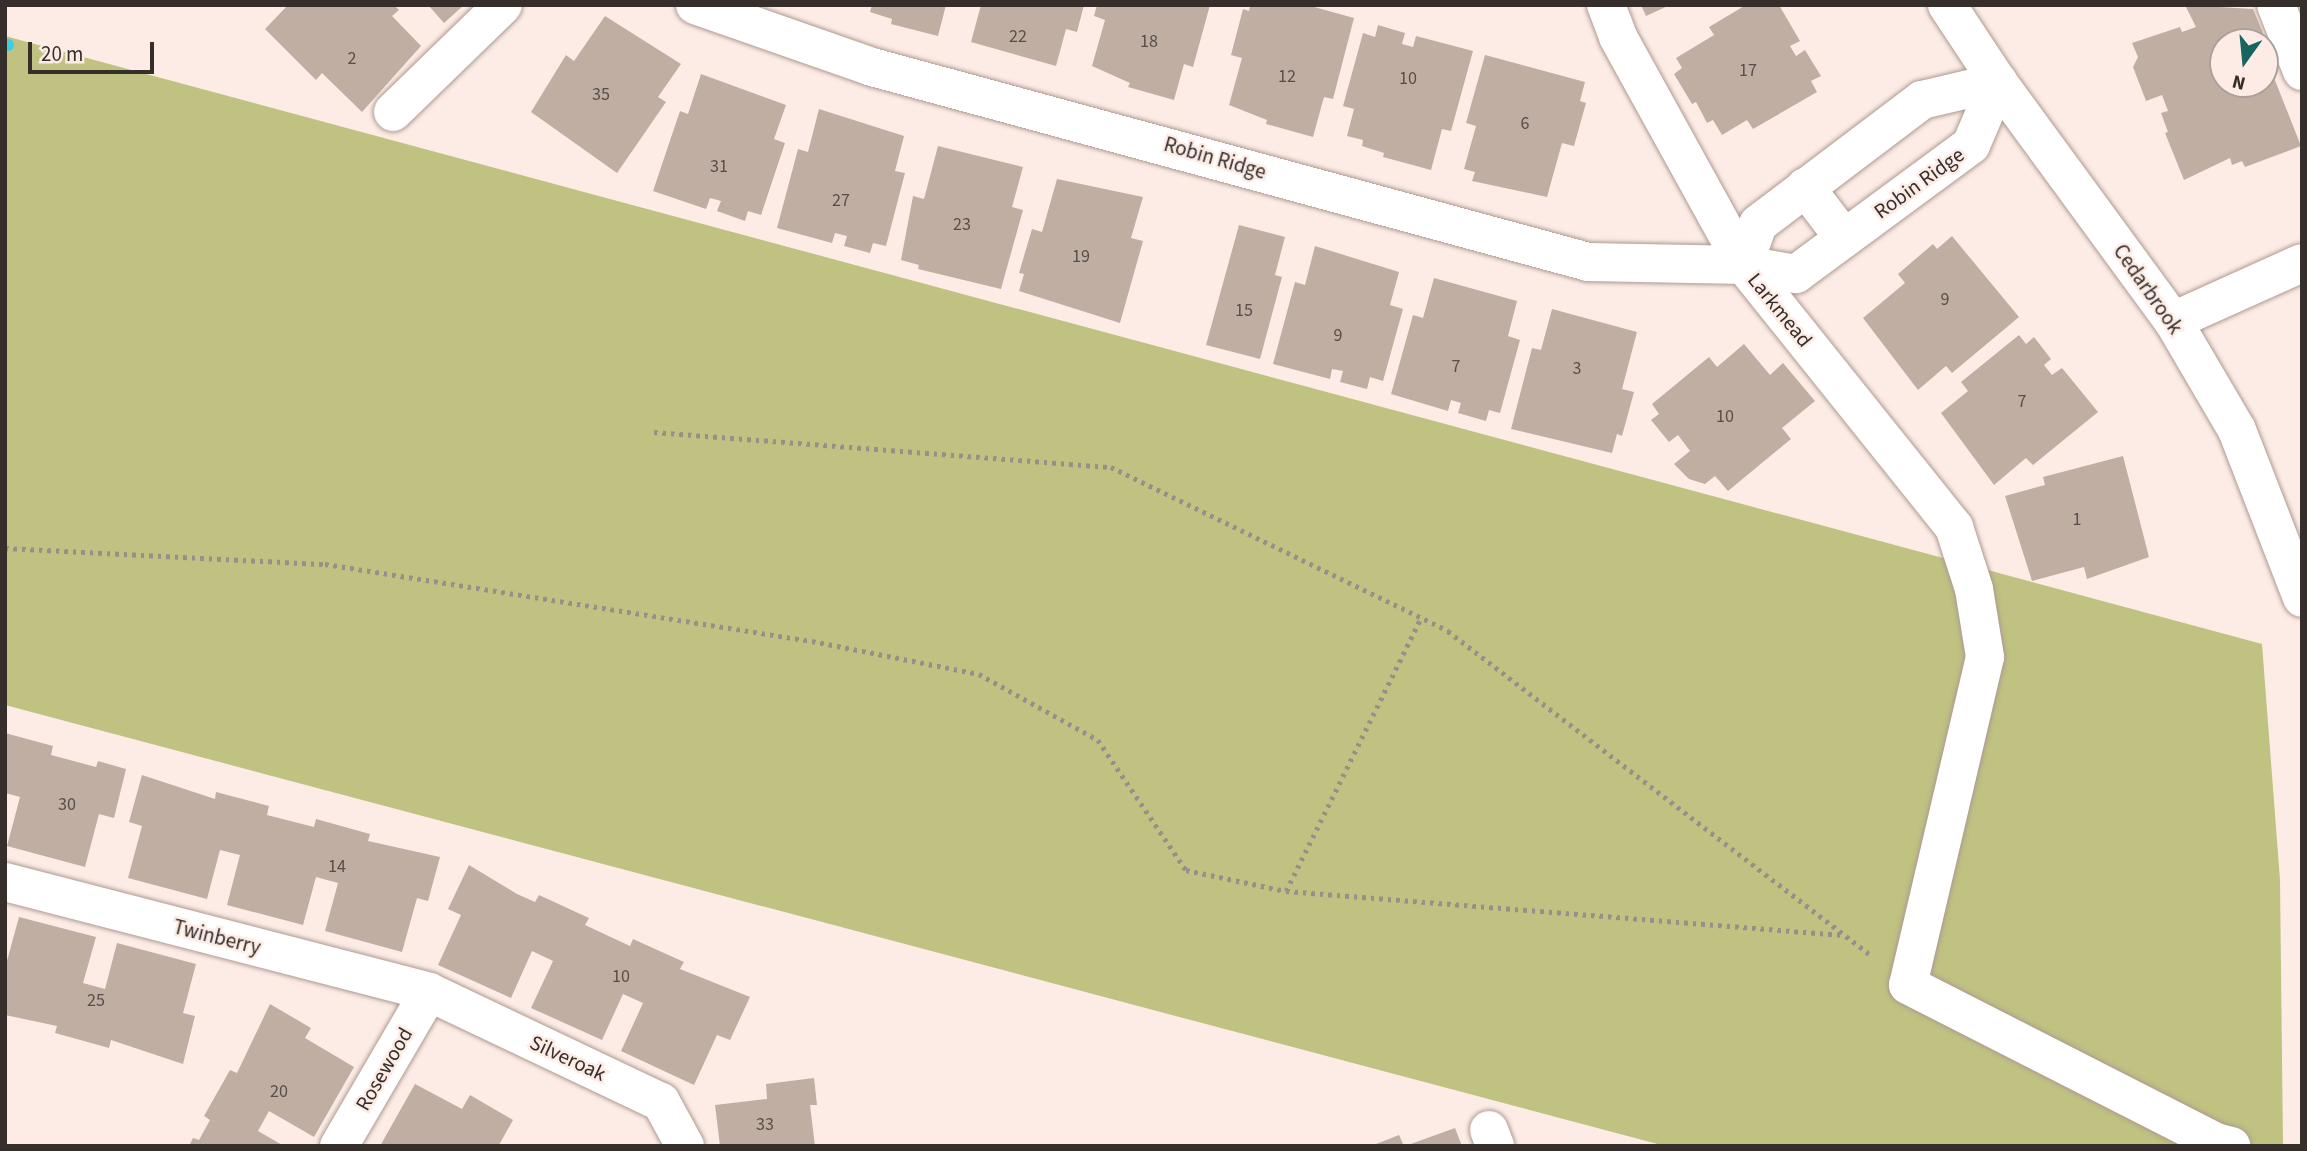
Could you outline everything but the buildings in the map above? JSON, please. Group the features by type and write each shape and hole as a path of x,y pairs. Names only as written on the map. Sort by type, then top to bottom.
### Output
{"street":[{"path":"393,112 503,5"},
{"name":"Robin Ridge","path":"695,5 703,12 872,67 1588,262 1744,265 1796,274 1971,145 1998,82"},
{"name":"Larkmead","path":"1606,5 1618,37 1744,265 1954,527 1976,598 1985,657 1909,985"},
{"name":"Cedarbrook","path":"1947,5 1998,82 2173,321 2237,430 2302,598"},
{"path":"2276,5 2302,71"},
{"path":"1744,265 1758,224 1922,100 1998,82"},
{"path":"1805,187 1844,238"},
{"path":"2173,321 2302,263"},
{"name":"Twinberry","path":"5,882 429,992"},
{"path":"1909,985 2216,1142 2231,1146"},
{"name":"Rosewood","path":"339,1146 429,992"},
{"name":"Silveroak","path":"429,992 661,1102 685,1146"}],"path":[{"path":"654,432 1111,467 1448,631 1909,985"},
{"path":"5,548 325,564 812,641 979,674 1098,740 1186,870 1286,891 1843,935"},
{"path":"1286,891 1420,618"}],"green space":[{"path":"5,36 2262,644 2280,880 2283,1146 1665,1146 5,705"}]}
